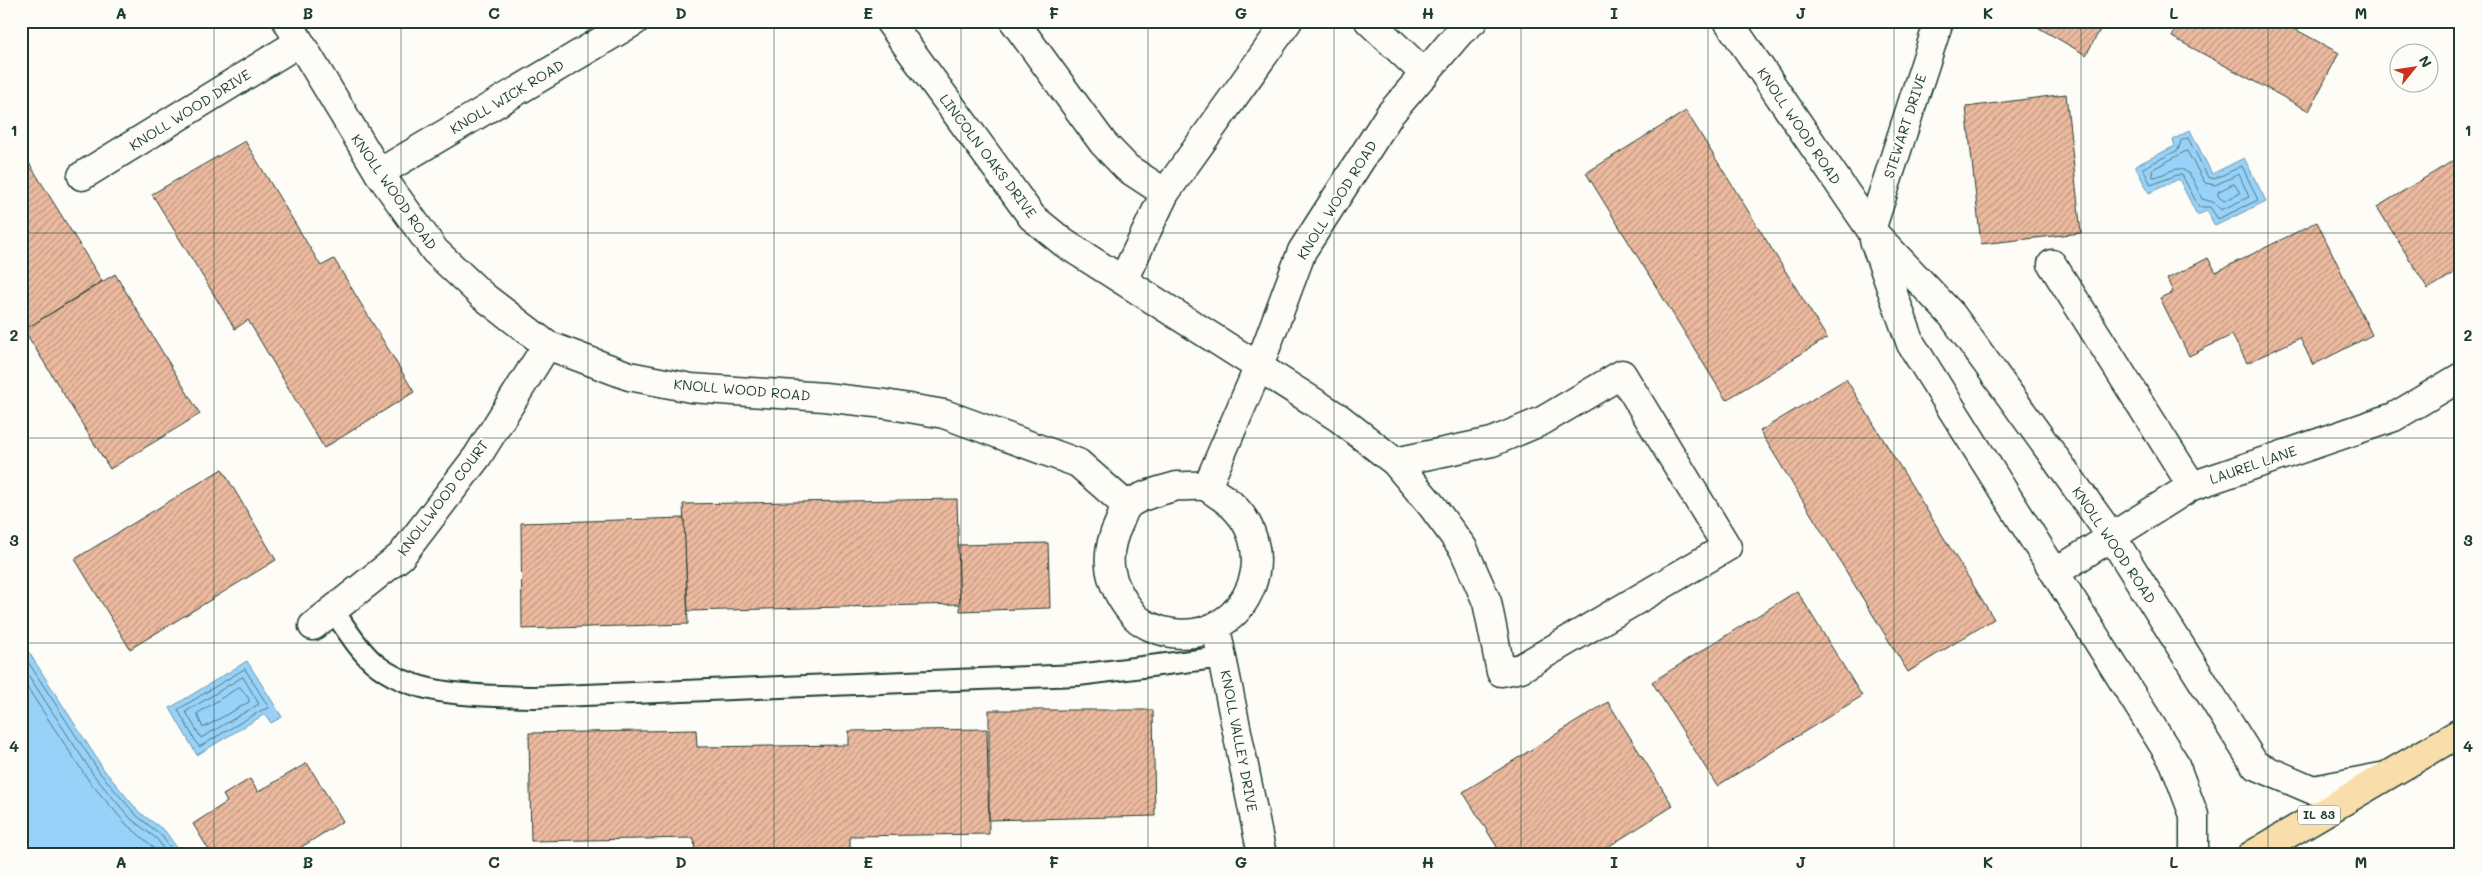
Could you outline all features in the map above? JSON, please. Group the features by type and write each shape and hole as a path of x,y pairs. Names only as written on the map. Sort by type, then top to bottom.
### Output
{"highway":[{"name":"IL 83","path":"2252,855 2461,732"}],"street":[{"name":"KNOLL WICK ROAD","path":"378,173 635,21"},
{"name":"LINCOLN OAKS DRIVE","path":"889,21 1032,217 1064,244 1339,418 1395,462 1432,506 1462,548 1487,602 1500,672 1521,668 1727,547 1622,374 1542,421 1492,442 1395,462"},
{"path":"1014,21 1103,143 1127,168 1165,193"},
{"path":"1123,280 1165,193 1288,21"},
{"name":"KNOLL WOOD ROAD","path":"1207,487 1259,366 1302,251 1390,114 1460,32 1473,21"},
{"name":"KNOLL WOOD ROAD","path":"1728,21 1871,230 1952,315 2112,537 2255,765 2313,790 2386,776"},
{"name":"STEWART DRIVE","path":"1871,230 1940,21"},
{"path":"1376,23 1425,74"},
{"name":"KNOLL WOOD ROAD","path":"292,32 378,173 435,251 483,296 547,345 629,376 691,388 824,397 885,404 944,414 1078,463 1128,506"},
{"name":"KNOLL WOOD DRIVE","path":"82,176 292,32"},
{"name":"KNOLL WOOD ROAD","path":"1871,230 1912,344 2174,762 2194,815 2194,855"},
{"path":"2052,264 2192,486"},
{"name":"KNOLLWOOD COURT","path":"323,618 401,556 477,457 547,345"},
{"name":"LAUREL LANE","path":"2056,572 2192,486 2394,417 2461,377"},
{"path":"1177,486 1207,487 1231,504 1249,527 1257,556 1253,584 1239,610 1216,628 1188,635 1160,631 1134,617 1117,594 1108,566 1112,537 1128,506 1149,494 1177,486"},
{"name":"KNOLL VALLEY DRIVE","path":"1216,628 1262,855"}],"lane":[{"path":"323,618 393,677 430,689 473,695 535,697 1078,675 1223,657"}],"water":[{"path":"2190,130 2212,174 2244,158 2266,201 2215,226 2207,211 2197,215 2179,179 2149,193 2135,166 2175,146 2173,140"},
{"path":"21,640 104,770 139,812 165,831 182,855 21,855"},
{"path":"247,661 282,717 271,723 265,714 197,755 170,708"}],"building":[{"path":"2027,21 2105,21 2086,55"},
{"path":"2180,21 2280,21 2339,53 2309,111 2172,37"},
{"path":"2066,94 2081,233 1981,244 1966,107"},
{"path":"1686,111 1827,338 1726,400 1586,173"},
{"path":"245,141 321,266 334,259 414,392 324,448 248,320 235,329 152,194"},
{"path":"21,150 102,281 21,332"},
{"path":"2461,156 2461,269 2428,289 2377,207"},
{"path":"2317,222 2372,335 2313,365 2300,338 2247,363 2232,335 2189,356 2160,298 2173,292 2167,279 2208,258 2216,272"},
{"path":"115,274 200,414 110,469 24,330"},
{"path":"1846,379 1994,619 1908,672 1760,431"},
{"path":"222,469 276,560 130,649 75,559"},
{"path":"957,499 960,604 688,611 683,504"},
{"path":"684,518 688,624 522,629 521,523"},
{"path":"1048,543 1050,608 960,611 958,545"},
{"path":"1797,591 1862,696 1717,786 1652,682"},
{"path":"1608,702 1673,806 1595,855 1502,855 1463,792"},
{"path":"989,710 1153,710 1155,816 989,820"},
{"path":"987,729 989,834 850,836 850,851 695,853 694,838 531,841 529,733 696,730 697,747 849,745 849,731"},
{"path":"307,763 343,821 295,851 297,855 212,855 193,824 227,802 223,795 250,779 258,792"}]}
